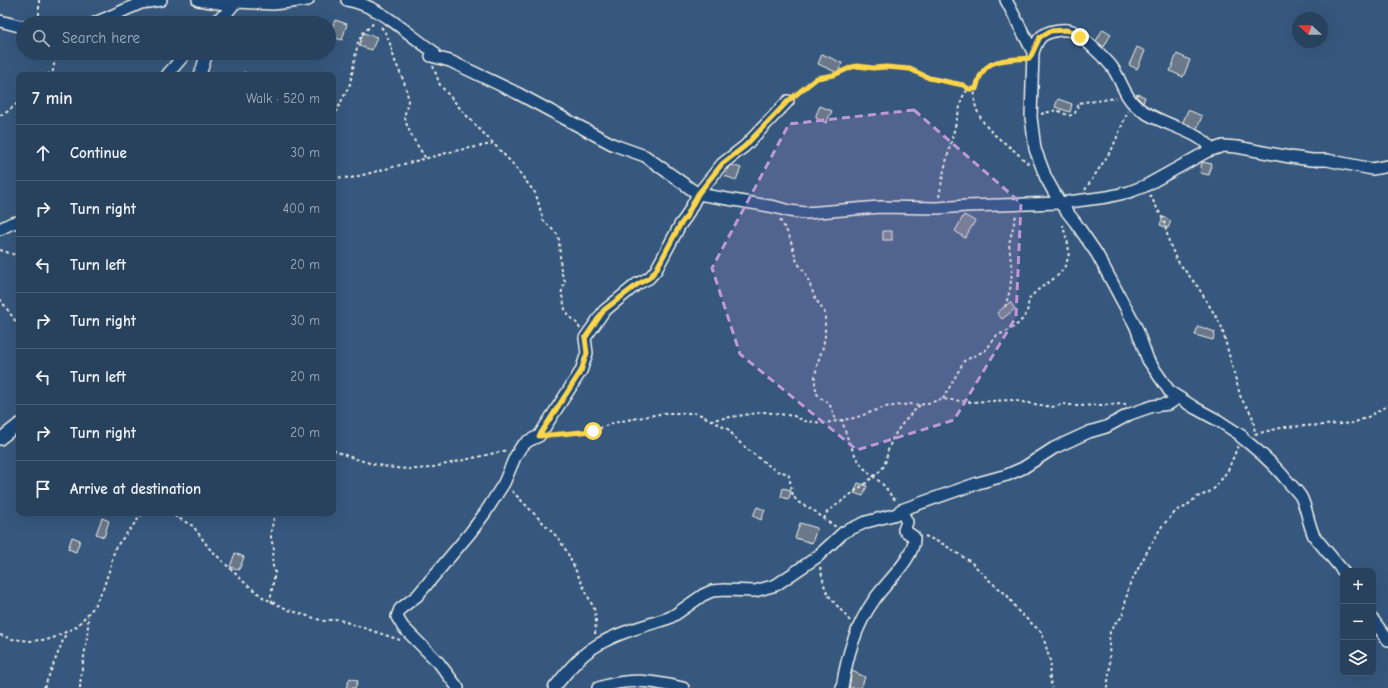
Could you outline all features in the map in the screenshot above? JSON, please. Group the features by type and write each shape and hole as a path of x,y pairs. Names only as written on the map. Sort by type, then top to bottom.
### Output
{"street":[{"path":"111,16 141,3 161,0"},
{"path":"198,0 225,4 236,1 273,4 308,0"},
{"path":"347,0 358,2 378,19 395,23 434,52 431,56 450,61 517,93 614,145 646,156 698,194 775,207 789,211 806,213 880,207 937,208 1078,201 1107,197 1129,192 1145,186 1212,149 1223,146 1312,160 1327,160 1372,169 1388,166"},
{"path":"1006,0 1033,52"},
{"path":"223,16 236,1"},
{"path":"0,21 16,25"},
{"path":"554,688 576,662 596,646 620,634 669,618 703,595 712,591 754,591 776,585 817,557 844,532 866,522 897,514 901,510 978,483 1007,475 1023,468 1054,448 1089,432 1114,424 1130,414 1153,406 1169,404 1175,400 1148,360 1136,327 1097,254 1060,202 1046,178 1035,149 1031,117 1033,52 1040,37 1050,31 1066,30 1074,32 1101,55 1112,67 1130,99 1143,112 1202,139 1212,149"},
{"path":"170,72 180,60"},
{"path":"201,72 206,60"},
{"path":"458,688 439,663 403,627 397,618 400,609 417,596 470,534 504,482 515,456 521,447 528,441 539,436 581,371 587,353 585,338 604,310 632,288 649,278 656,270 698,194 722,164 745,146 788,101"},
{"path":"0,229 16,223"},
{"path":"1170,392 1219,421 1258,449 1300,496 1307,511 1314,536 1341,568"},
{"path":"0,439 16,426"},
{"path":"842,688 855,633 860,622 874,599 907,559 912,550 914,537 904,530 907,522 901,510"},
{"path":"1376,624 1388,640"},
{"path":"598,688 622,681 648,681 683,688"}],"path":[{"path":"40,0 40,16"},
{"path":"336,112 350,84 358,42 363,33 378,19 390,43 408,99 405,114 408,125 414,140 426,159"},
{"path":"1033,52 1030,58 1008,59 990,64 978,79 975,104 979,115 992,132 1033,168"},
{"path":"431,56 434,71 440,85 492,144 511,162 536,194 542,220 557,234 560,247 560,272 564,281 561,292 564,300 564,308 569,316 577,323 585,338"},
{"path":"52,72 55,60"},
{"path":"788,101 817,78 834,75 858,66 910,69 929,78 963,85 969,89"},
{"path":"937,208 944,170 964,92 969,89 976,89"},
{"path":"1031,117 1057,110 1069,116 1076,114 1079,103 1106,99 1130,99 1128,112 1112,149 1078,201"},
{"path":"0,115 7,112 16,104"},
{"path":"336,177 351,178 454,151 492,144"},
{"path":"1145,186 1160,214 1176,259 1198,287 1221,325 1240,395 1253,419 1255,434"},
{"path":"775,207 781,223 789,235 797,262 806,274 816,298 825,312 825,336 815,376 815,384 817,394 829,403 836,420"},
{"path":"1005,307 1010,290 1012,275 1010,239 1014,218 1017,212"},
{"path":"943,399 950,389 964,361 986,350 997,335 1006,333 1018,323 1027,313 1028,301 1032,296 1050,281 1058,277 1063,271 1068,259 1069,250 1063,222"},
{"path":"0,250 16,255"},
{"path":"0,299 16,322"},
{"path":"711,420 764,412 794,416 814,423 824,423 855,418 885,407 911,404 920,405 943,399 970,402 1011,400 1052,407 1064,404 1077,406 1127,404"},
{"path":"824,519 827,512 879,473 884,465 890,445 902,424 920,405"},
{"path":"1107,688 1110,667 1110,632 1122,617 1129,586 1149,548 1162,526 1177,510 1185,507 1197,497 1208,493 1216,487 1228,470 1241,437 1285,427 1353,423 1388,406"},
{"path":"539,436 593,431 613,423 665,413 694,413 701,415 729,430 736,440 776,471 786,473 789,476 793,496 798,502 816,512 844,532"},
{"path":"842,420 852,447 863,467 885,488 891,497 898,502 901,510"},
{"path":"336,451 376,465 389,468 417,470 521,447"},
{"path":"504,482 559,539 567,552 595,611 596,646"},
{"path":"0,635 12,639 31,641 51,639 76,627 94,608 103,589 115,548 141,516"},
{"path":"175,516 193,526 209,548 219,558 244,582 272,603 320,620 337,619 403,641"},
{"path":"272,603 271,595 275,572 272,563 274,549 271,539 271,531 274,516"},
{"path":"925,536 942,544 971,562 991,582 1007,595 1018,611 1041,632 1051,664 1049,674 1052,688"},
{"path":"817,557 825,588 836,605 852,623 855,633"},
{"path":"80,688 88,627 88,615"},
{"path":"44,688 66,632"}],"highlighted area":[{"path":"914,110 1021,203 1016,317 954,420 857,450 740,354 712,268 789,124"}],"building":[{"path":"336,20 347,24 342,40 336,38"},
{"path":"1103,29 1111,34 1104,47 1096,41"},
{"path":"363,33 377,37 372,50 359,46"},
{"path":"1137,47 1145,51 1137,69 1129,65"},
{"path":"822,54 842,63 838,73 818,64"},
{"path":"1177,54 1190,60 1183,77 1170,71"},
{"path":"1137,94 1145,97 1143,103 1136,96"},
{"path":"1058,99 1072,104 1070,112 1055,107"},
{"path":"820,106 832,111 826,123 816,118"},
{"path":"1188,110 1202,116 1197,129 1183,122"},
{"path":"1202,162 1212,164 1209,175 1200,173"},
{"path":"732,165 741,168 736,180 725,176 728,168"},
{"path":"964,215 975,221 965,238 955,231"},
{"path":"1163,217 1171,221 1168,228 1160,225"},
{"path":"883,231 892,231 892,240 883,240"},
{"path":"1010,302 1015,309 1002,319 997,313"},
{"path":"1198,326 1215,332 1213,340 1195,335"},
{"path":"858,483 867,486 863,496 854,493"},
{"path":"783,488 791,490 789,499 781,497"},
{"path":"757,507 765,510 761,520 753,516"},
{"path":"102,518 109,521 104,537 96,534"},
{"path":"800,523 817,528 812,543 795,538"},
{"path":"72,537 80,540 76,552 68,549"},
{"path":"235,553 244,557 239,570 230,567"},
{"path":"852,671 865,677 861,688 849,688"},
{"path":"350,678 358,681 355,688 346,688"}],"route":[{"path":"593,431 539,436 581,371 587,353 585,338 604,310 638,284 649,278 656,270 698,194 722,164 745,146 788,101 817,78 834,75 858,66 910,69 929,78 953,82 963,85 969,89 976,89 978,79 982,71 990,64 1008,59 1030,58 1040,37 1050,31 1066,30 1074,32 1080,37"}]}
